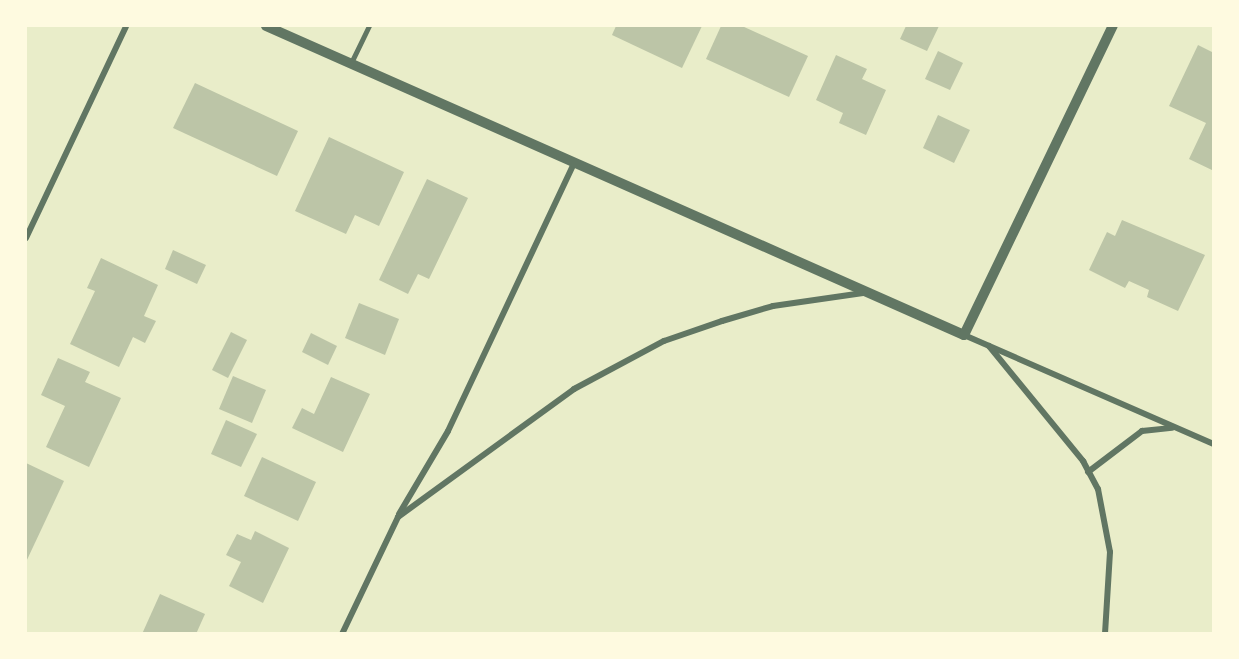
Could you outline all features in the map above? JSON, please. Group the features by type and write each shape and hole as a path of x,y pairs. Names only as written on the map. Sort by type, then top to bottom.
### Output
{"street":[{"path":"26,238 126,26"},
{"path":"266,26 574,164 1214,444"},
{"path":"964,335 1113,26"},
{"path":"342,633 398,517 453,420 574,164"},
{"path":"398,517 566,395 664,341 773,306 867,292"},
{"path":"989,346 1088,472 1098,489 1110,552 1105,633"},
{"path":"1088,472 1142,431 1156,427 1175,428"}],"lane":[{"path":"351,63 369,26"}],"building":[{"path":"616,26 702,26 682,68 612,35"},
{"path":"721,26 742,26 808,56 789,97 706,59"},
{"path":"906,26 939,26 927,51 900,39"},
{"path":"1198,45 1214,53 1214,171 1189,159 1206,123 1169,106"},
{"path":"938,51 963,63 950,90 925,79"},
{"path":"836,55 867,69 862,79 886,90 866,135 839,123 843,113 816,100"},
{"path":"195,83 298,131 277,176 173,128"},
{"path":"938,115 970,130 954,163 923,148"},
{"path":"329,137 404,172 379,226 355,215 346,234 295,211"},
{"path":"427,179 468,198 429,279 418,274 408,294 379,280"},
{"path":"1122,220 1205,255 1178,311 1147,297 1149,290 1129,281 1125,288 1089,270 1107,232 1115,236"},
{"path":"173,250 206,265 197,284 165,269"},
{"path":"101,258 158,285 144,316 156,321 145,343 133,337 119,367 70,344 95,291 87,288"},
{"path":"359,303 399,319 385,355 345,338"},
{"path":"231,332 247,340 228,378 212,370"},
{"path":"311,333 337,346 328,365 302,352"},
{"path":"58,358 90,372 85,382 121,398 89,467 46,447 65,406 41,395"},
{"path":"233,376 266,390 252,423 219,409"},
{"path":"331,377 370,394 343,452 292,428 302,408 314,414"},
{"path":"226,420 257,434 241,467 211,454"},
{"path":"262,457 316,482 298,521 244,496"},
{"path":"26,463 64,481 26,562"},
{"path":"255,531 289,548 263,603 229,586 241,562 226,555 237,534 251,540"},
{"path":"160,594 205,614 196,634 142,634"}]}
